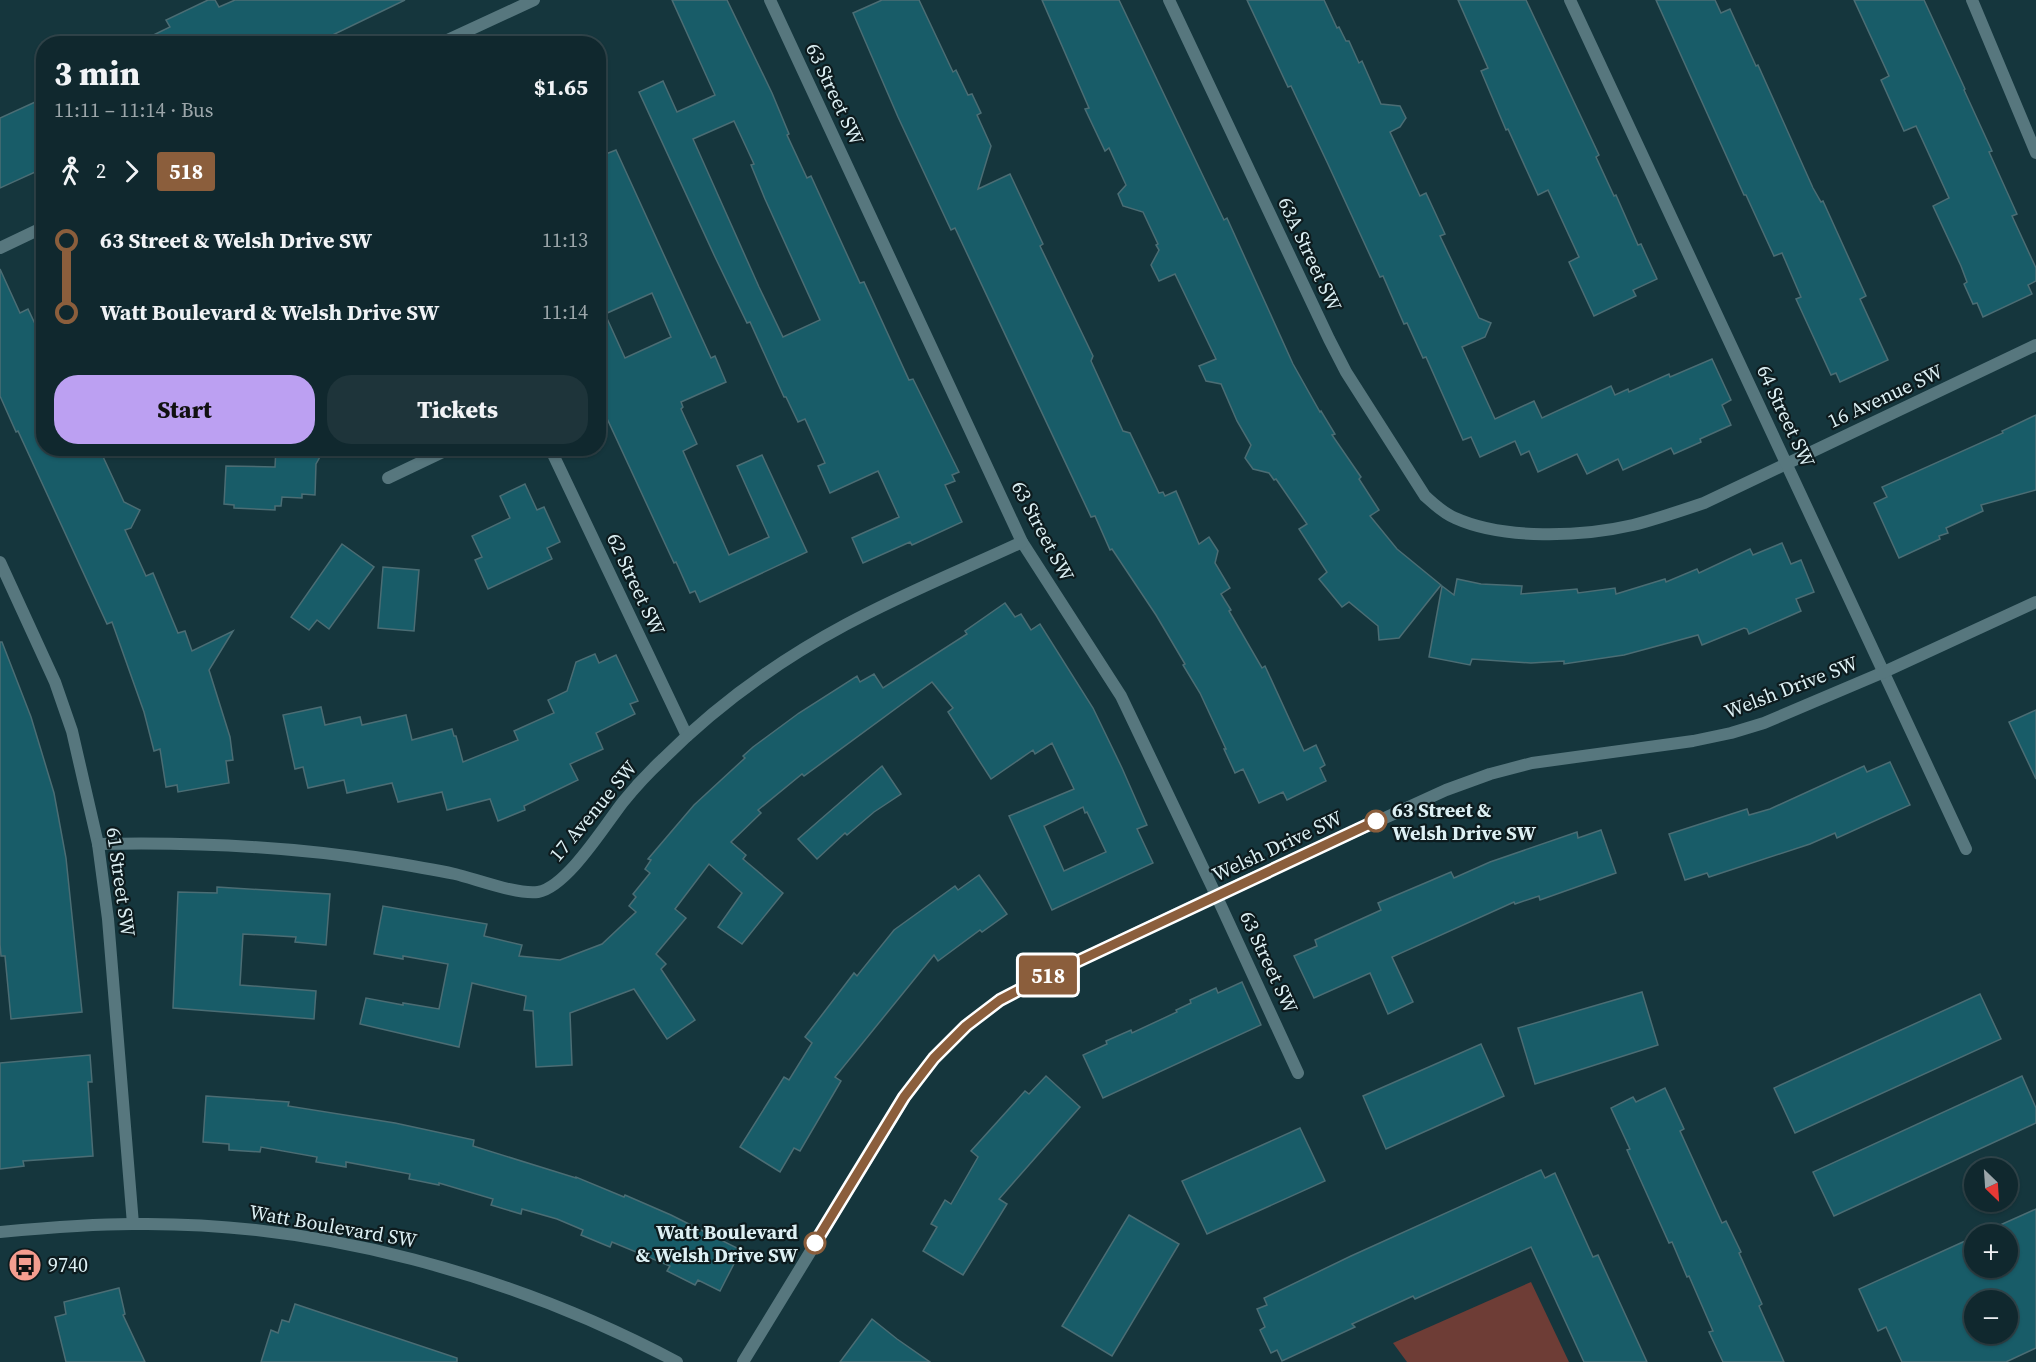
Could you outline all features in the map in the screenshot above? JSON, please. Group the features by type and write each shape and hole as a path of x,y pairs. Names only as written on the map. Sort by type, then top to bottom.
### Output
{"street":[{"path":"456,36 534,0"},
{"name":"63 Street SW","path":"770,0 1022,542 1121,696 1298,1073"},
{"name":"63A Street SW","path":"1169,0 1342,364 1416,484 1439,509"},
{"name":"64 Street SW","path":"1570,0 1966,849"},
{"path":"1972,0 2036,153"},
{"path":"0,248 36,231"},
{"name":"16 Avenue SW","path":"1439,509 1474,525 1506,531 1545,534 1594,532 1632,525 1704,503 2036,345"},
{"path":"388,478 434,456"},
{"name":"62 Street SW","path":"554,456 687,736"},
{"name":"17 Avenue SW","path":"98,844 198,843 274,847 381,861 453,874 515,890 538,892 549,889 564,878 625,799 687,736 737,694 811,644 848,624 1022,542"},
{"name":"61 Street SW","path":"0,562 58,691 72,730 98,844 108,919 133,1224"},
{"name":"Welsh Drive SW","path":"743,1362 904,1097 934,1058 966,1026 1000,1000 1216,895 1404,808 1490,774 1532,763 1693,741 1764,723 1884,672 2036,602"},
{"name":"Watt Boulevard SW","path":"0,1232 133,1224 240,1229 292,1235 392,1253 508,1289 611,1329 677,1362"}],"shaded area":[{"path":"1531,1282 1569,1362 1407,1362 1393,1343"}],"building":[{"path":"208,0 215,0 219,7 235,0 405,0 331,36 151,36 170,27 166,20"},
{"path":"672,0 727,0 772,93 789,134 787,135 807,178 811,176 860,283 864,282 909,380 913,379 959,472 952,475 955,481 945,485 962,522 912,545 910,542 863,563 852,538 899,517 878,471 830,493 818,466 825,463 805,419 798,422 784,397 750,322 747,323 715,257 639,92 663,81 677,112 715,95","holes":["734,121 754,164 751,165 765,199 820,320 783,337 693,139"]},
{"path":"882,0 919,0 953,72 956,70 968,95 972,94 981,113 977,115 991,146 978,189 1010,174 1043,244 1040,246 1093,356 1091,361 1123,431 1130,433 1159,493 1163,492 1165,496 1176,491 1199,544 1209,537 1218,551 1215,563 1230,588 1221,594 1262,668 1265,666 1304,751 1316,745 1325,765 1320,768 1326,781 1287,800 1283,792 1259,803 1243,769 1235,773 1200,693 1183,665 1185,664 1156,615 1112,549 1110,550 1095,516 1091,517 955,228 951,230 898,117 853,13"},
{"path":"1042,0 1119,0 1224,220 1227,218 1293,364 1335,434 1332,435 1361,477 1359,479 1379,510 1370,516 1397,549 1441,585 1399,638 1379,640 1378,626 1349,602 1342,607 1319,579 1327,572 1299,529 1307,524 1276,479 1274,480 1269,473 1253,469 1245,458 1251,445 1237,421 1221,384 1206,381 1199,366 1216,359 1175,274 1159,281 1151,265 1159,250 1156,245 1158,244 1143,212 1123,206 1118,194 1126,185 1109,148 1105,151 1085,109 1089,108"},
{"path":"1247,0 1324,0 1337,28 1339,27 1346,41 1349,41 1359,63 1362,61 1381,104 1400,106 1406,118 1400,127 1390,132 1420,196 1426,193 1445,234 1440,236 1479,318 1491,323 1485,337 1462,347 1495,419 1534,401 1542,418 1611,386 1615,395 1628,389 1629,392 1669,374 1670,377 1712,359 1731,400 1722,405 1731,425 1674,454 1671,448 1623,470 1618,459 1587,474 1577,454 1538,472 1529,451 1521,455 1515,441 1480,457 1471,437 1463,440 1426,357 1423,358 1407,323 1404,324 1383,276 1380,277 1291,86 1288,87"},
{"path":"1458,0 1526,0 1599,155 1596,157 1614,196 1616,195 1638,245 1641,244 1657,279 1633,290 1636,296 1594,316 1569,262 1579,257 1548,190 1538,195 1508,129 1506,130 1481,71 1488,68"},
{"path":"1656,0 1715,0 1721,13 1730,9 1756,66 1758,65 1813,188 1821,202 1823,201 1866,296 1860,299 1888,360 1840,382 1836,373 1831,375 1796,299 1801,297 1782,253 1774,256"},
{"path":"1854,0 1924,0 1992,151 1989,152 2017,214 2012,216 2036,268 2036,281 2028,285 2032,294 1983,317 1977,303 1973,304 1964,284 1967,282 1961,266 1933,206 1949,198 1916,126 1904,131 1881,80 1889,76"},
{"path":"36,102 36,172 0,188 0,118"},
{"path":"616,150 711,358 715,356 726,382 681,402 683,407 681,409 697,444 683,451 729,555 769,537 737,466 762,455 807,552 700,602 695,591 690,593 676,562 674,563 606,416 606,316 625,358 671,337 652,293 606,314 606,154"},
{"path":"0,269 20,313 28,309 36,326 36,456 103,456 124,502 140,510 131,528 125,530 146,576 153,573 178,633 185,631 192,651 233,631 209,670 230,737 233,760 226,761 229,783 178,792 177,785 166,787 160,749 154,751 144,712 112,622 107,624 0,396"},
{"path":"2036,415 2036,490 1981,505 1983,511 1946,528 1948,533 1939,536 1940,539 1899,558 1874,503 1887,497 1882,487 2003,433 2002,431"},
{"path":"276,456 320,456 316,464 315,495 302,494 302,498 282,497 281,506 275,506 275,510 234,508 234,505 224,504 226,466 275,467"},
{"path":"525,484 537,510 544,507 560,542 547,548 552,559 488,589 475,560 482,557 472,536 510,518 500,496"},
{"path":"1782,543 1791,564 1801,560 1814,592 1796,599 1801,611 1749,634 1744,628 1702,645 1698,635 1624,655 1564,664 1564,661 1531,663 1472,659 1470,665 1429,657 1442,586 1454,595 1457,579 1481,584 1522,586 1521,594 1577,589 1578,593 1615,588 1616,594 1665,579 1666,582 1697,569 1699,573 1750,549 1753,555"},
{"path":"342,544 374,567 329,629 317,620 309,630 291,617"},
{"path":"383,567 419,570 414,631 378,628"},
{"path":"1005,603 1015,617 1021,614 1031,630 1040,624 1093,708 1122,768 1147,825 1137,829 1153,863 1052,910 1009,816 1074,789 1052,743 1035,754 1033,750 991,779 948,712 953,708 932,682 804,776 802,774 758,810 761,813 731,842 746,855 743,859 783,893 742,944 718,927 742,893 709,864 675,909 686,918 656,954 666,964 661,969 695,1020 667,1039 634,989 570,1013 572,1065 536,1067 533,1011 524,1010 526,996 472,983 459,1047 360,1024 366,998 439,1009 448,964 403,956 403,959 374,954 383,906 487,924 484,936 522,945 519,956 560,960 602,944 636,912 629,906 636,897 633,894 650,873 645,869 651,860 648,859 694,805 745,758 743,756 753,747 799,713 857,676 860,682 874,674 883,688 967,634 965,631","holes":["1083,807 1085,813 1087,812 1106,852 1064,871 1044,826"]},
{"path":"0,642 2,642 31,717 54,793 66,858 82,1012 11,1019 5,956 1,956 0,944"},
{"path":"595,654 599,663 616,655 638,701 630,704 635,714 596,733 603,749 570,764 578,780 524,806 525,810 498,821 490,799 447,810 442,792 398,802 392,783 347,793 344,780 308,788 303,767 295,769 283,715 321,707 325,725 360,717 362,725 406,715 412,740 452,729 463,762 518,740 514,731 554,713 548,700 567,691 576,662"},
{"path":"2036,710 2036,779 2009,722"},
{"path":"1890,762 1910,805 1837,838 1835,833 1810,844 1709,877 1707,873 1685,880 1669,834 1747,809 1749,815 1770,809 1864,766 1867,772"},
{"path":"882,766 901,794 874,812 847,835 845,833 817,859 798,839"},
{"path":"1601,830 1616,873 1540,900 1539,896 1515,904 1514,902 1392,957 1413,1002 1388,1014 1370,973 1314,998 1294,956 1317,946 1315,940 1381,910 1378,903 1451,872 1454,878 1490,862 1577,832 1578,838"},
{"path":"979,875 1007,914 982,932 980,930 938,961 934,955 835,1077 841,1081 800,1151 794,1148 780,1172 740,1147 784,1077 789,1080 812,1043 805,1037 854,973 857,976 894,930 955,886 958,890"},
{"path":"217,887 330,894 326,945 295,942 296,937 243,934 240,985 316,991 314,1019 173,1008 178,892 217,893"},
{"path":"1242,982 1261,1025 1103,1098 1083,1055 1107,1044 1106,1041 1131,1030 1132,1033 1177,1012 1176,1010 1191,1003 1190,1000 1216,988 1218,993"},
{"path":"1642,992 1658,1045 1535,1084 1518,1028"},
{"path":"1980,994 2001,1039 1795,1133 1774,1088"},
{"path":"1481,1044 1504,1096 1386,1149 1363,1096"},
{"path":"90,1055 92,1082 88,1082 93,1156 23,1161 24,1166 0,1169 0,1063"},
{"path":"1046,1076 1080,1107 999,1199 1007,1204 963,1275 923,1251 937,1227 931,1224 945,1200 951,1204 978,1157 971,1151 1025,1091 1029,1094"},
{"path":"2022,1076 2036,1108 2036,1123 1834,1216 1813,1172"},
{"path":"1665,1088 1684,1129 1680,1131 1722,1223 1726,1221 1741,1252 1739,1253 1762,1304 1759,1306 1784,1362 1723,1362 1709,1332 1713,1331 1689,1276 1687,1277 1672,1242 1669,1243 1627,1150 1630,1149 1611,1108 1633,1097 1636,1102"},
{"path":"206,1096 289,1102 288,1106 395,1123 474,1140 473,1146 576,1177 624,1197 625,1195 741,1250 720,1291 698,1280 695,1285 667,1271 670,1266 612,1242 610,1247 581,1235 583,1230 557,1219 522,1209 521,1214 491,1205 493,1199 439,1183 439,1185 409,1179 410,1174 346,1162 346,1167 316,1162 317,1157 261,1147 260,1152 229,1150 229,1144 203,1142"},
{"path":"1300,1128 1325,1181 1207,1234 1182,1181"},
{"path":"1541,1170 1545,1178 1555,1173 1593,1257 1598,1255 1647,1362 1584,1362 1531,1247 1415,1299 1413,1296 1352,1324 1355,1327 1282,1361 1277,1350 1271,1353 1260,1330 1265,1327 1257,1309 1267,1305 1264,1298"},
{"path":"2036,1209 2036,1348 2006,1362 1902,1362 1886,1327 1878,1331 1859,1289 1964,1242 1964,1278 2018,1278 2018,1224 2002,1224"},
{"path":"1129,1215 1179,1244 1112,1356 1062,1326"},
{"path":"119,1288 125,1314 123,1315 145,1362 66,1362 55,1317 66,1314 64,1302"},
{"path":"295,1304 457,1358 457,1362 261,1362 271,1330 278,1333 282,1320 289,1322"},
{"path":"872,1319 897,1339 930,1362 840,1362"}],"bus line":[{"name":"518","path":"815,1243 904,1097 934,1058 966,1026 1000,1000 1216,895 1376,821"}],"place":[{"name":"63 Street & Welsh Drive SW","path":"1376,821"},
{"name":"Watt Boulevard & Welsh Drive SW","path":"815,1243"},
{"name":"9740","path":"25,1265"}]}
